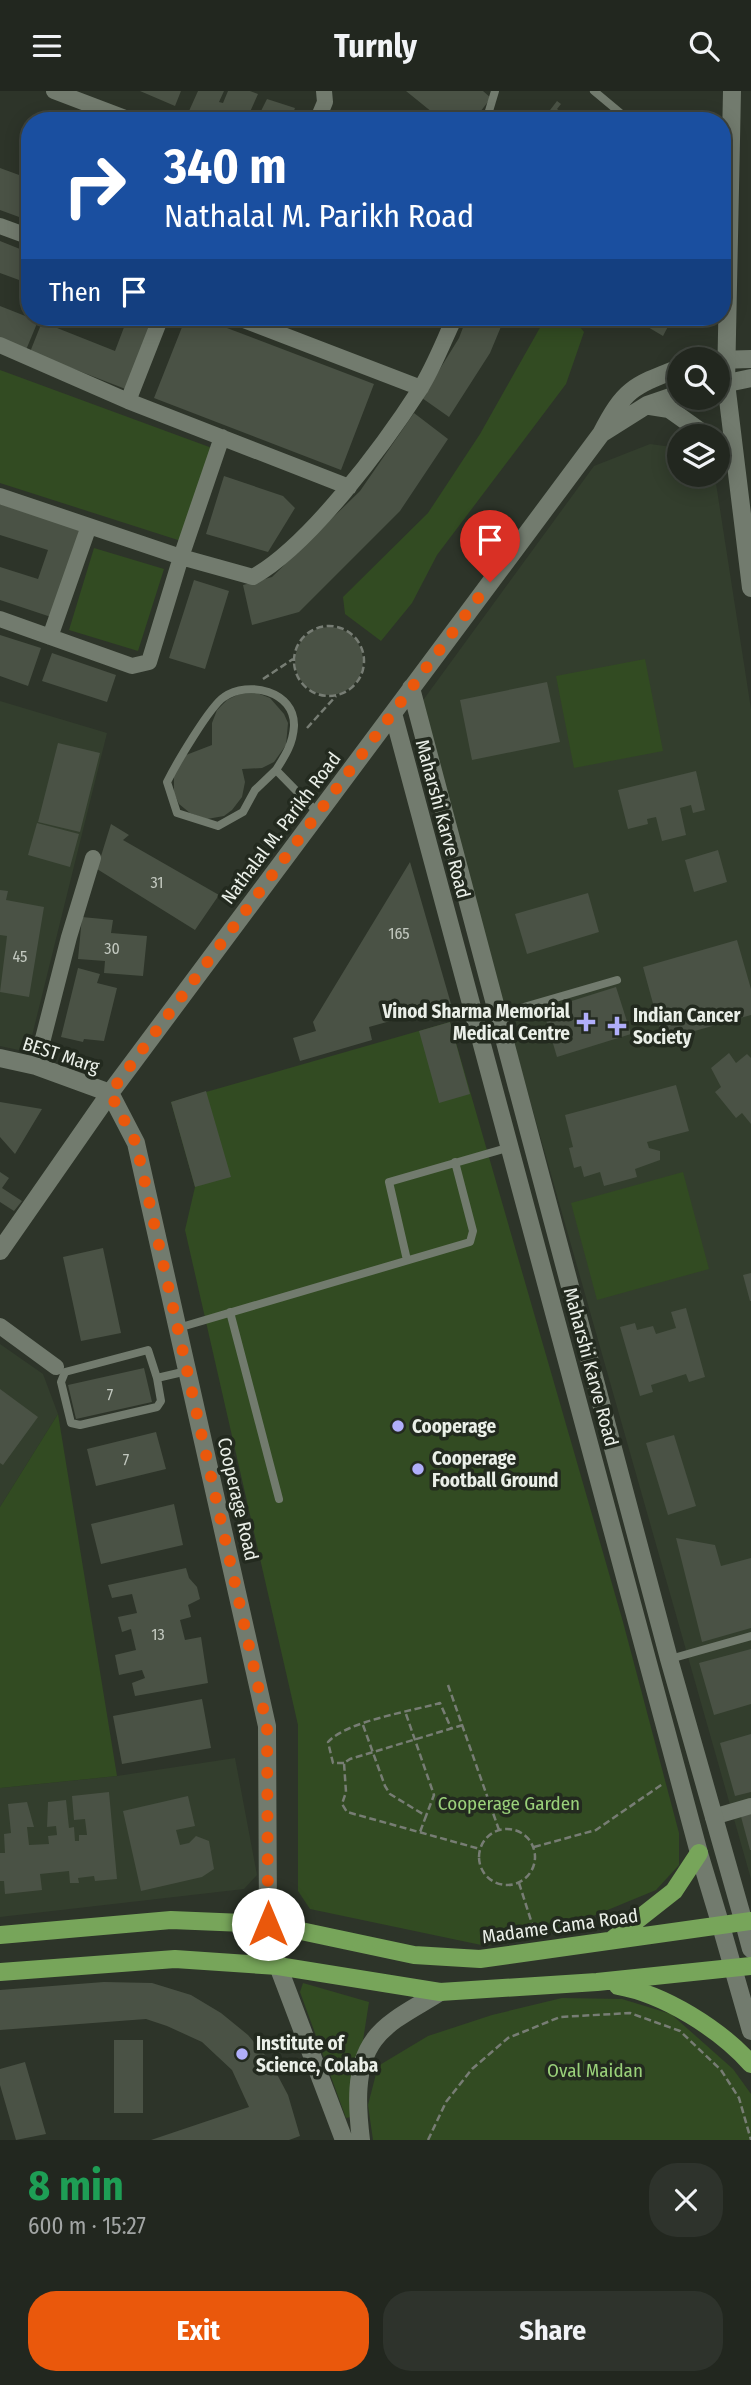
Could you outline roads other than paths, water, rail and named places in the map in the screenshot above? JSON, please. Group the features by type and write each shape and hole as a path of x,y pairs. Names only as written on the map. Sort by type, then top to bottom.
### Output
{"main road":[{"path":"610,1941 674,1891 699,1853"},
{"name":"Madame Cama Road","path":"0,1935 171,1920 268,1924 414,1955 480,1959 748,1922"},
{"path":"0,1972 175,1959 278,1966 440,1992 597,1982 751,1966"},
{"path":"597,1982 643,1990 691,2015 751,2064"}],"street":[{"path":"54,91 109,112"},
{"path":"321,112 325,101 324,91"},
{"path":"731,122 733,91"},
{"path":"0,226 21,234"},
{"path":"128,401 157,326"},
{"path":"259,326 421,388"},
{"path":"0,496 181,557 253,577 274,565 349,487 421,388 451,326"},
{"path":"722,347 723,326"},
{"path":"0,345 128,401 349,487"},
{"path":"730,360 751,359"},
{"name":"Nathalal M. Parikh Road","path":"0,1251 110,1093 601,434 618,401 629,390 667,372"},
{"path":"657,376 667,388"},
{"path":"730,383 751,379"},
{"name":"Nathalal M. Parikh Road","path":"601,434 647,405 667,398"},
{"path":"647,405 669,409 690,424"},
{"path":"726,410 751,589"},
{"path":"0,619 132,666 149,662 222,437"},
{"path":"730,458 735,463"},
{"path":"50,637 89,526"},
{"name":"Maharshi Karve Road","path":"411,688 669,1659 713,1817 748,1922 751,1949"},
{"name":"Maharshi Karve Road","path":"393,713 699,1853 751,2031"},
{"path":"36,1066 69,937 93,858"},
{"name":"BEST Marg","path":"0,1058 36,1066 110,1093"},
{"name":"Cooperage Road","path":"110,1093 136,1143 267,1726 268,1924 278,1966 347,2140"},
{"path":"0,1326 56,1367"},
{"path":"713,1817 751,1806"},
{"path":"347,2140 358,2081 373,2041 388,2026 440,1992"}],"lane":[{"path":"489,112 495,91"},
{"path":"594,91 619,112"},
{"path":"252,687 270,691 287,708 294,723 291,746 276,770 255,790 243,812 218,826 177,813 167,782 223,697 252,687"},
{"path":"276,770 318,813"},
{"path":"497,1015 617,980"},
{"path":"407,1259 389,1182 510,1147"},
{"path":"178,1328 470,1242 473,1237 455,1162"},
{"path":"230,1312 279,1499"},
{"path":"148,1350 157,1378 161,1401 157,1407 80,1425 71,1423 61,1382 65,1372 148,1350"},
{"path":"157,1378 187,1371"},
{"path":"669,1659 751,1636"}],"place":[{"name":"Vinod Sharma Memorial Medical Centre","path":"586,1022"},
{"name":"Indian Cancer Society","path":"617,1026"},
{"name":"Cooperage","path":"398,1426"},
{"name":"Cooperage Football Ground","path":"418,1469"},
{"name":"Institute of Science, Colaba","path":"242,2054"}],"park label":[{"name":"Cooperage Garden","path":"509,1803"},
{"name":"Oval Maidan","path":"595,2070"}]}
